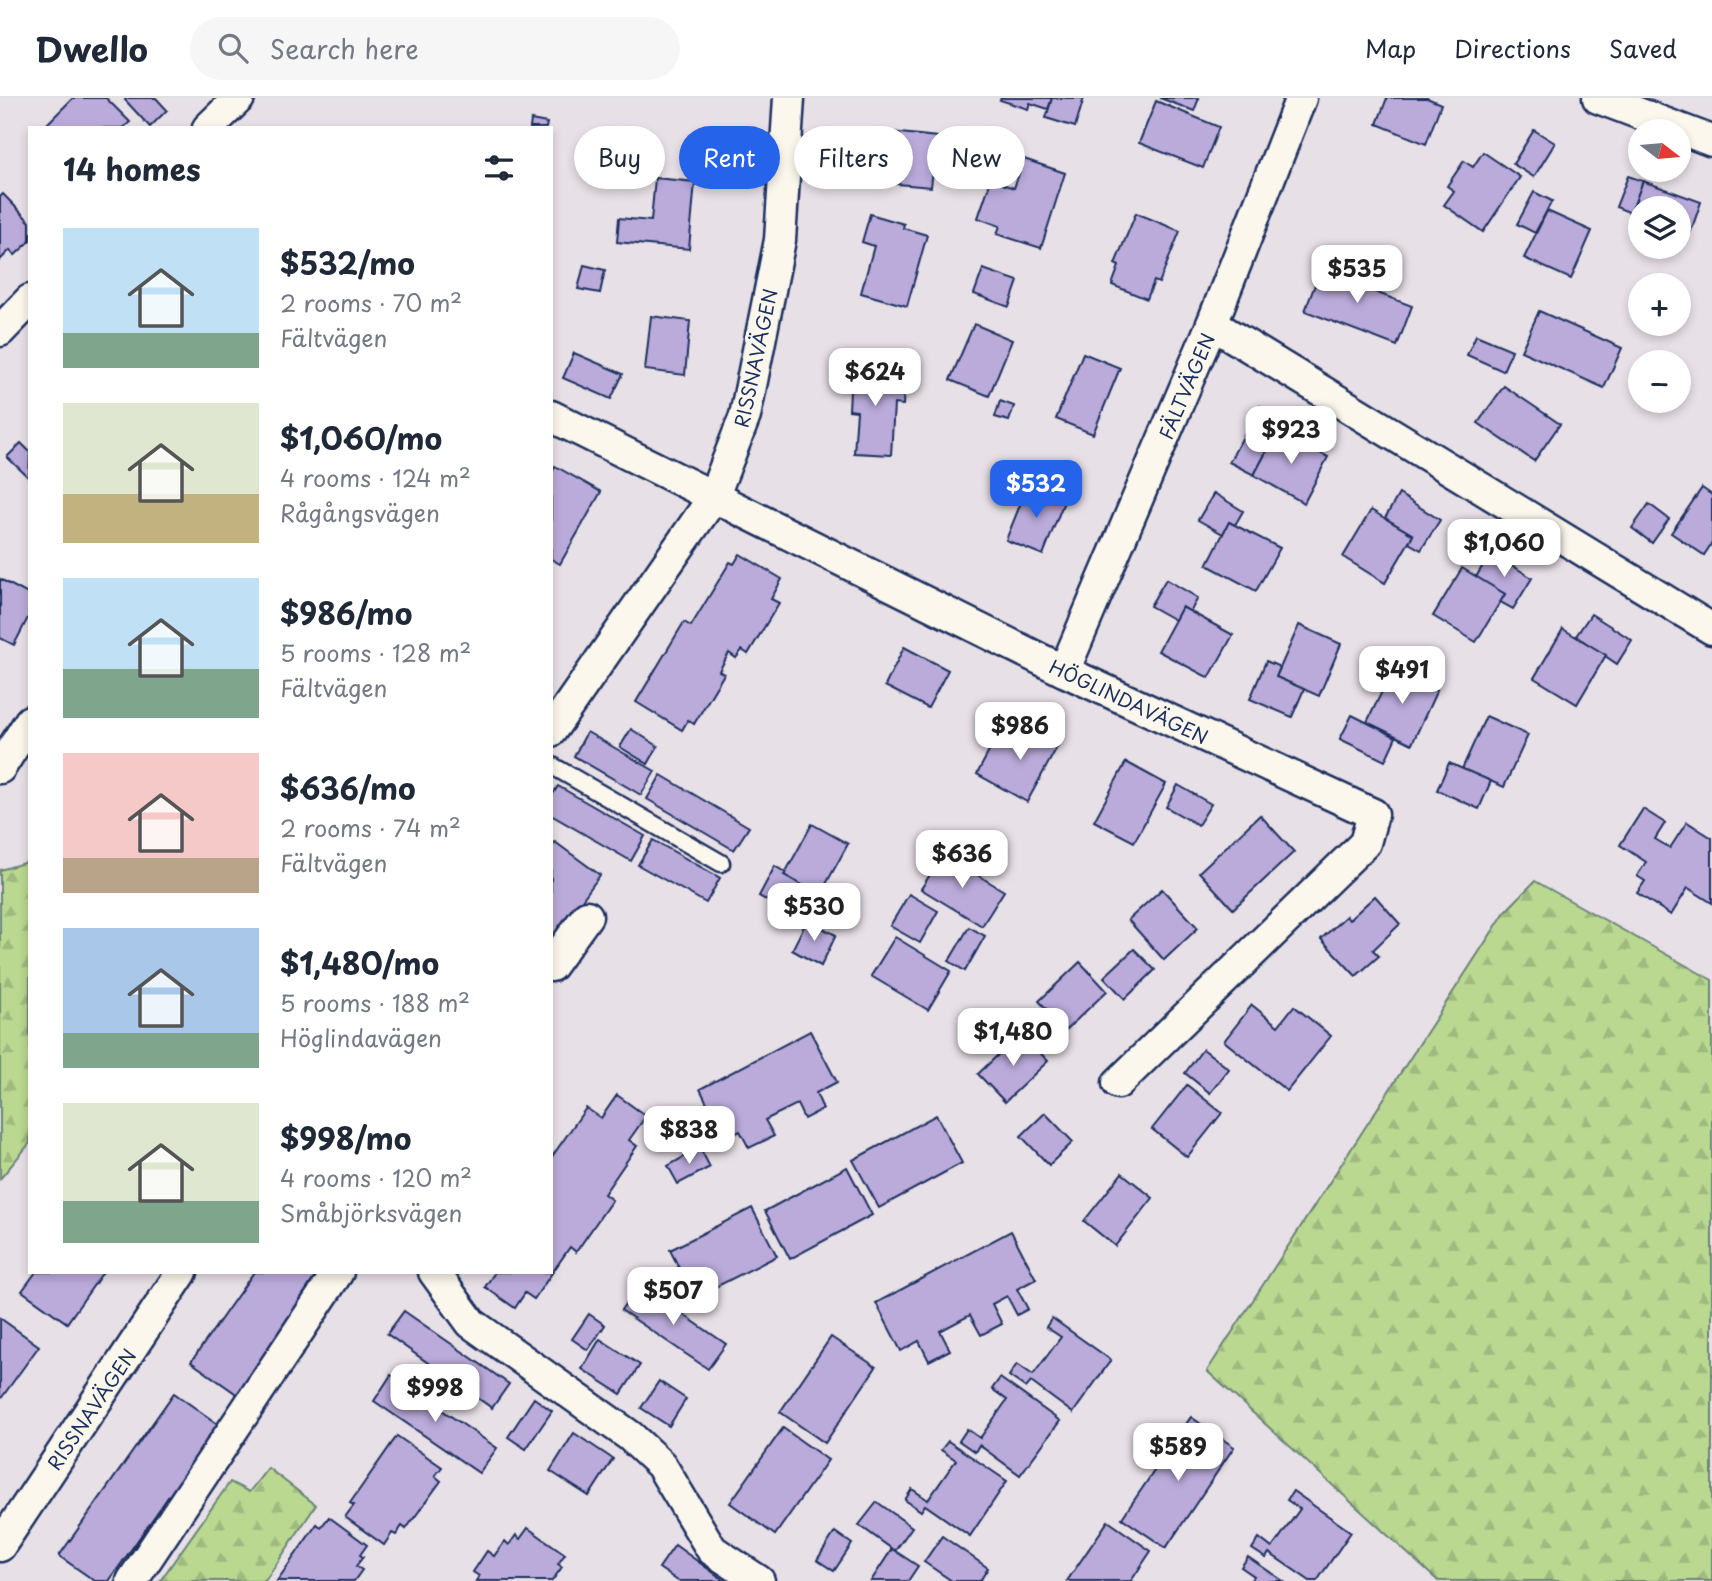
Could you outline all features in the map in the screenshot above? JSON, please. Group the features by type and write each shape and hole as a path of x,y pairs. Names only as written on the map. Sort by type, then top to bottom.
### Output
{"street":[{"name":"RISSNAVÄGEN","path":"553,728 713,498 745,416 780,240 789,98"},
{"name":"FÄLTVÄGEN","path":"1064,671 1212,324 1301,98"},
{"path":"1598,98 1712,141"},
{"path":"0,331 28,302"},
{"path":"1212,324 1712,629"},
{"name":"HÖGLINDAVÄGEN","path":"553,417 1064,671 1373,814 1365,843 1118,1083"},
{"path":"0,768 28,724"},
{"path":"553,963 587,916"},
{"name":"RISSNAVÄGEN","path":"0,1546 181,1274"},
{"path":"132,1581 337,1274"},
{"path":"435,1274 471,1324 630,1436 661,1465 712,1550 759,1581"}],"lane":[{"path":"553,766 721,863"}],"green space":[{"path":"28,862 28,1145 0,1179 0,870"},
{"path":"1535,881 1712,980 1712,1581 1438,1581 1207,1371 1505,912"},
{"path":"268,1468 316,1505 265,1581 160,1581 230,1482 249,1492"}],"building":[{"path":"73,98 106,98 130,122 125,126 45,126"},
{"path":"156,98 167,110 149,126 125,100"},
{"path":"1052,98 1048,109 1030,103 1028,109 1000,100"},
{"path":"1052,98 1084,98 1075,127 1046,118"},
{"path":"1160,98 1199,98 1194,111"},
{"path":"1387,98 1427,98 1441,104 1426,144 1377,124"},
{"path":"1156,101 1219,127 1203,168 1139,143"},
{"path":"531,120 547,123 546,126 530,126"},
{"path":"1534,130 1555,143 1534,177 1513,164"},
{"path":"913,134 927,136 927,187 913,185"},
{"path":"1483,152 1520,177 1483,232 1444,205 1454,191 1447,186 1464,161 1473,167"},
{"path":"1025,159 1065,173 1041,248 997,234 1000,226 978,218 988,189 1025,189"},
{"path":"1628,176 1628,182 1643,182 1637,196 1628,196 1628,212 1616,207"},
{"path":"665,179 679,180 679,189 694,189 689,249 617,242 619,218 651,221 654,189 665,189"},
{"path":"1643,182 1646,182 1684,196 1637,196"},
{"path":"1534,192 1552,201 1535,233 1517,224"},
{"path":"3,194 28,220 28,243 15,255 10,250 0,260 0,197"},
{"path":"1691,198 1701,202 1691,231"},
{"path":"1547,211 1592,231 1571,279 1524,258"},
{"path":"1136,213 1180,231 1159,283 1154,281 1147,299 1112,285 1119,266 1115,264"},
{"path":"870,214 904,224 903,228 927,235 907,306 861,293 874,246 862,242"},
{"path":"1324,261 1363,276 1359,286 1412,306 1397,346 1305,311"},
{"path":"584,265 605,270 600,293 578,289"},
{"path":"983,269 1018,281 1009,307 974,294"},
{"path":"1539,311 1622,348 1604,388 1521,351"},
{"path":"651,316 690,321 685,375 645,370"},
{"path":"974,324 1012,340 989,396 950,380"},
{"path":"1476,335 1512,350 1503,371 1467,355"},
{"path":"574,353 623,374 611,399 563,378"},
{"path":"1083,353 1120,368 1093,434 1056,419"},
{"path":"855,368 905,371 903,405 894,404 891,455 854,453 857,411 849,410 851,372 855,372"},
{"path":"1504,386 1560,424 1534,461 1478,423"},
{"path":"1000,401 1014,406 1009,421 995,417"},
{"path":"1260,406 1294,425 1288,436 1278,430 1254,475 1229,462"},
{"path":"1278,430 1328,457 1304,503 1254,475"},
{"path":"21,443 28,450 28,477 7,457"},
{"path":"555,466 601,492 560,564 553,560"},
{"path":"1028,485 1065,499 1043,555 1006,540"},
{"path":"1702,488 1712,495 1712,543 1704,555 1671,533"},
{"path":"1214,493 1243,511 1235,525 1229,522 1223,534 1198,520"},
{"path":"1399,494 1440,520 1421,550 1409,543 1413,535 1385,518"},
{"path":"1649,504 1669,519 1652,543 1632,528"},
{"path":"1371,510 1413,535 1385,583 1343,557"},
{"path":"1229,522 1280,548 1256,591 1207,565"},
{"path":"1491,552 1532,578 1513,609 1500,602 1505,594 1476,577"},
{"path":"740,554 782,579 771,599 779,603 748,654 742,650 736,658 729,653 719,671 724,674 694,724 688,720 682,730 636,702 684,622 691,626 730,562 734,564"},
{"path":"1462,568 1505,594 1476,642 1433,616"},
{"path":"0,579 28,594 28,618 14,645 0,638"},
{"path":"1166,579 1198,598 1190,612 1182,607 1175,620 1150,606"},
{"path":"1182,607 1233,635 1209,678 1158,651"},
{"path":"1591,614 1632,640 1617,664 1576,636"},
{"path":"1299,625 1341,644 1319,696 1276,677"},
{"path":"1563,629 1606,655 1577,704 1534,678"},
{"path":"904,647 948,670 928,708 885,686"},
{"path":"1266,661 1280,667 1276,677 1304,689 1292,717 1250,699"},
{"path":"1393,669 1437,690 1412,744 1367,722"},
{"path":"1352,715 1396,737 1385,761 1340,739"},
{"path":"1486,716 1528,735 1504,787 1462,769"},
{"path":"1027,722 1061,740 1027,802 977,774 995,740 1012,749"},
{"path":"631,729 658,746 648,764 620,747"},
{"path":"587,732 655,771 641,795 574,756"},
{"path":"1126,762 1166,784 1134,842 1094,821"},
{"path":"1449,763 1491,781 1479,809 1437,790"},
{"path":"661,775 749,827 734,850 647,799"},
{"path":"1178,785 1211,804 1198,825 1166,807"},
{"path":"558,786 645,836 631,861 553,816 553,794"},
{"path":"1643,809 1665,823 1655,839 1670,848 1687,822 1712,838 1712,903 1688,888 1671,915 1637,893 1645,881 1637,876 1646,862 1620,845"},
{"path":"1260,815 1294,852 1233,909 1199,872"},
{"path":"812,824 848,844 820,895 784,875"},
{"path":"653,840 720,878 706,903 638,865"},
{"path":"555,842 600,875 553,940"},
{"path":"943,854 1004,891 982,926 921,889"},
{"path":"775,866 786,873 784,875 816,893 802,920 759,896"},
{"path":"1162,889 1198,928 1164,960 1128,920"},
{"path":"909,894 938,911 920,943 890,926"},
{"path":"1375,896 1400,924 1373,950 1379,956 1356,976 1321,939 1346,916 1349,920"},
{"path":"807,920 836,935 821,966 792,950"},
{"path":"969,927 985,936 965,971 949,961"},
{"path":"895,937 951,971 928,1010 871,976"},
{"path":"1134,949 1155,970 1125,999 1104,977"},
{"path":"1080,962 1107,991 1066,1030 1039,1001"},
{"path":"1252,1005 1278,1026 1294,1006 1331,1036 1287,1091 1224,1041"},
{"path":"810,1031 837,1082 816,1093 823,1109 804,1119 797,1104 765,1120 774,1136 749,1148 740,1131 725,1139 700,1089"},
{"path":"1021,1033 1048,1061 1005,1102 978,1074"},
{"path":"1203,1049 1229,1069 1210,1093 1185,1073"},
{"path":"1187,1085 1222,1113 1187,1157 1152,1129"},
{"path":"617,1095 646,1116 629,1140 637,1146 604,1194 612,1200 576,1252 570,1247 553,1272 553,1155 586,1108 601,1118"},
{"path":"1045,1113 1073,1142 1049,1165 1021,1136"},
{"path":"936,1115 962,1163 879,1208 853,1160"},
{"path":"700,1148 710,1167 678,1184 668,1166"},
{"path":"847,1167 872,1215 790,1259 765,1211"},
{"path":"1122,1173 1153,1198 1115,1246 1084,1221"},
{"path":"752,1208 777,1256 694,1298 670,1250"},
{"path":"1011,1231 1036,1279 1017,1289 1028,1309 1017,1315 1007,1296 992,1304 1002,1324 981,1335 970,1315 940,1331 950,1350 929,1361 919,1341 901,1351 876,1303"},
{"path":"35,1274 102,1274 67,1323 22,1291"},
{"path":"253,1274 322,1274 238,1395 191,1362"},
{"path":"494,1274 551,1274 534,1299 525,1293 515,1308 485,1287"},
{"path":"639,1284 726,1344 708,1369 621,1310"},
{"path":"404,1311 509,1384 492,1408 387,1334"},
{"path":"589,1314 605,1325 588,1350 572,1339"},
{"path":"0,1318 39,1346 0,1400"},
{"path":"1052,1318 1111,1360 1073,1413 1031,1382 1026,1388 1009,1376 1017,1364 1033,1375 1061,1337 1046,1327"},
{"path":"831,1337 876,1367 825,1443 780,1412"},
{"path":"600,1339 640,1365 621,1394 582,1369"},
{"path":"391,1375 497,1448 479,1473 374,1401"},
{"path":"1000,1378 1060,1421 1020,1475 979,1445 975,1452 959,1441 967,1429 980,1438 1007,1400 992,1389"},
{"path":"659,1381 686,1399 669,1426 641,1408"},
{"path":"174,1393 219,1425 109,1581 95,1581 59,1556"},
{"path":"534,1398 552,1411 526,1449 508,1437"},
{"path":"1191,1417 1234,1447 1166,1548 1122,1518"},
{"path":"783,1428 828,1460 775,1535 730,1503"},
{"path":"574,1433 613,1459 589,1496 550,1471"},
{"path":"397,1436 442,1467 435,1476 441,1481 406,1529 402,1526 396,1535 392,1533 384,1545 345,1517 354,1505 350,1503"},
{"path":"948,1441 1007,1481 970,1536 925,1505 921,1511 905,1500 912,1489 928,1500 956,1460 941,1450"},
{"path":"1293,1491 1351,1532 1317,1581 1310,1581 1269,1553 1266,1558 1252,1549 1259,1538 1272,1548 1300,1509 1287,1500"},
{"path":"877,1502 912,1527 895,1551 859,1525"},
{"path":"329,1517 367,1545 356,1566 362,1570 354,1581 277,1581 317,1524 321,1527"},
{"path":"1108,1521 1151,1551 1131,1581 1067,1581"},
{"path":"528,1528 565,1554 558,1564 562,1567 552,1581 476,1581 479,1576 473,1572 487,1551 494,1556 505,1541 509,1545 516,1535 520,1539"},
{"path":"835,1532 852,1544 834,1571 817,1560"},
{"path":"942,1536 988,1568 980,1581 952,1581 924,1562"},
{"path":"675,1545 725,1581 678,1581 659,1568"},
{"path":"892,1549 918,1566 908,1581 871,1581"},
{"path":"1248,1557 1283,1581 1250,1581 1254,1576 1241,1567"}]}
